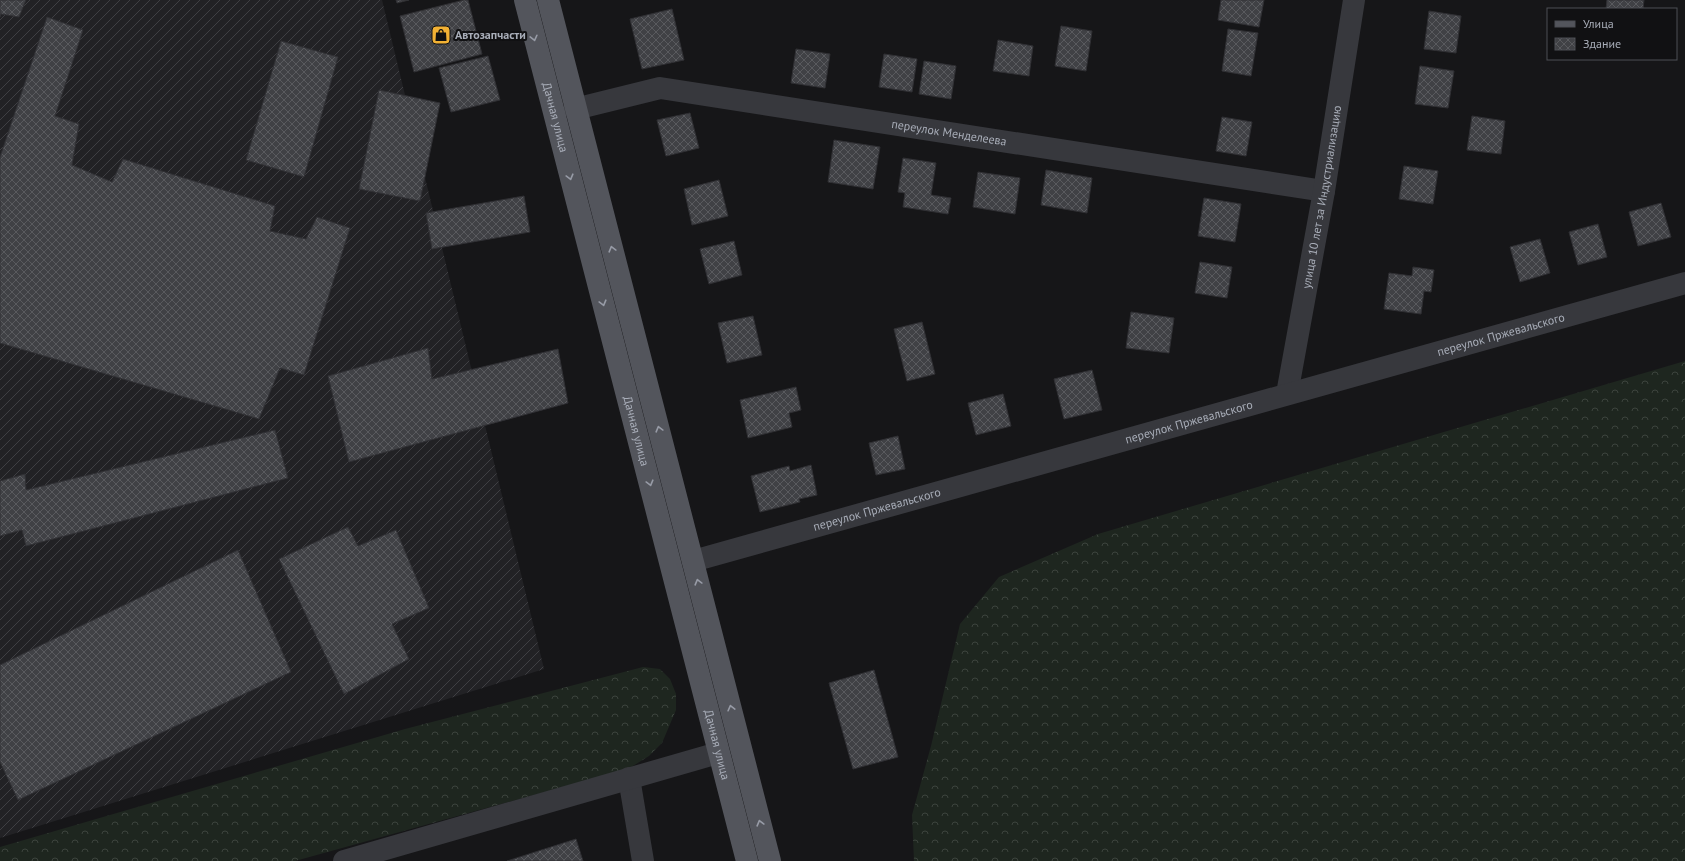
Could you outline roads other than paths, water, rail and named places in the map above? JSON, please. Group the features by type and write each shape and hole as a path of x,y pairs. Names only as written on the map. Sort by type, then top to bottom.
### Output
{"main road":[{"name":"Дачная улица","path":"525,0 747,861"},
{"name":"Дачная улица","path":"548,0 770,861"},
{"path":"554,115 576,109"},
{"path":"718,753 741,746"}],"street":[{"name":"улица 10 лет за Индустриализацию","path":"1287,394 1324,192 1354,0"},
{"name":"переулок Менделеева","path":"576,109 660,88 1324,192"},
{"name":"переулок Пржевальского","path":"693,562 1685,283"},
{"path":"344,861 718,753"},
{"path":"629,778 643,861"}],"place":[{"name":"Автозапчасти","path":"441,35"}]}
